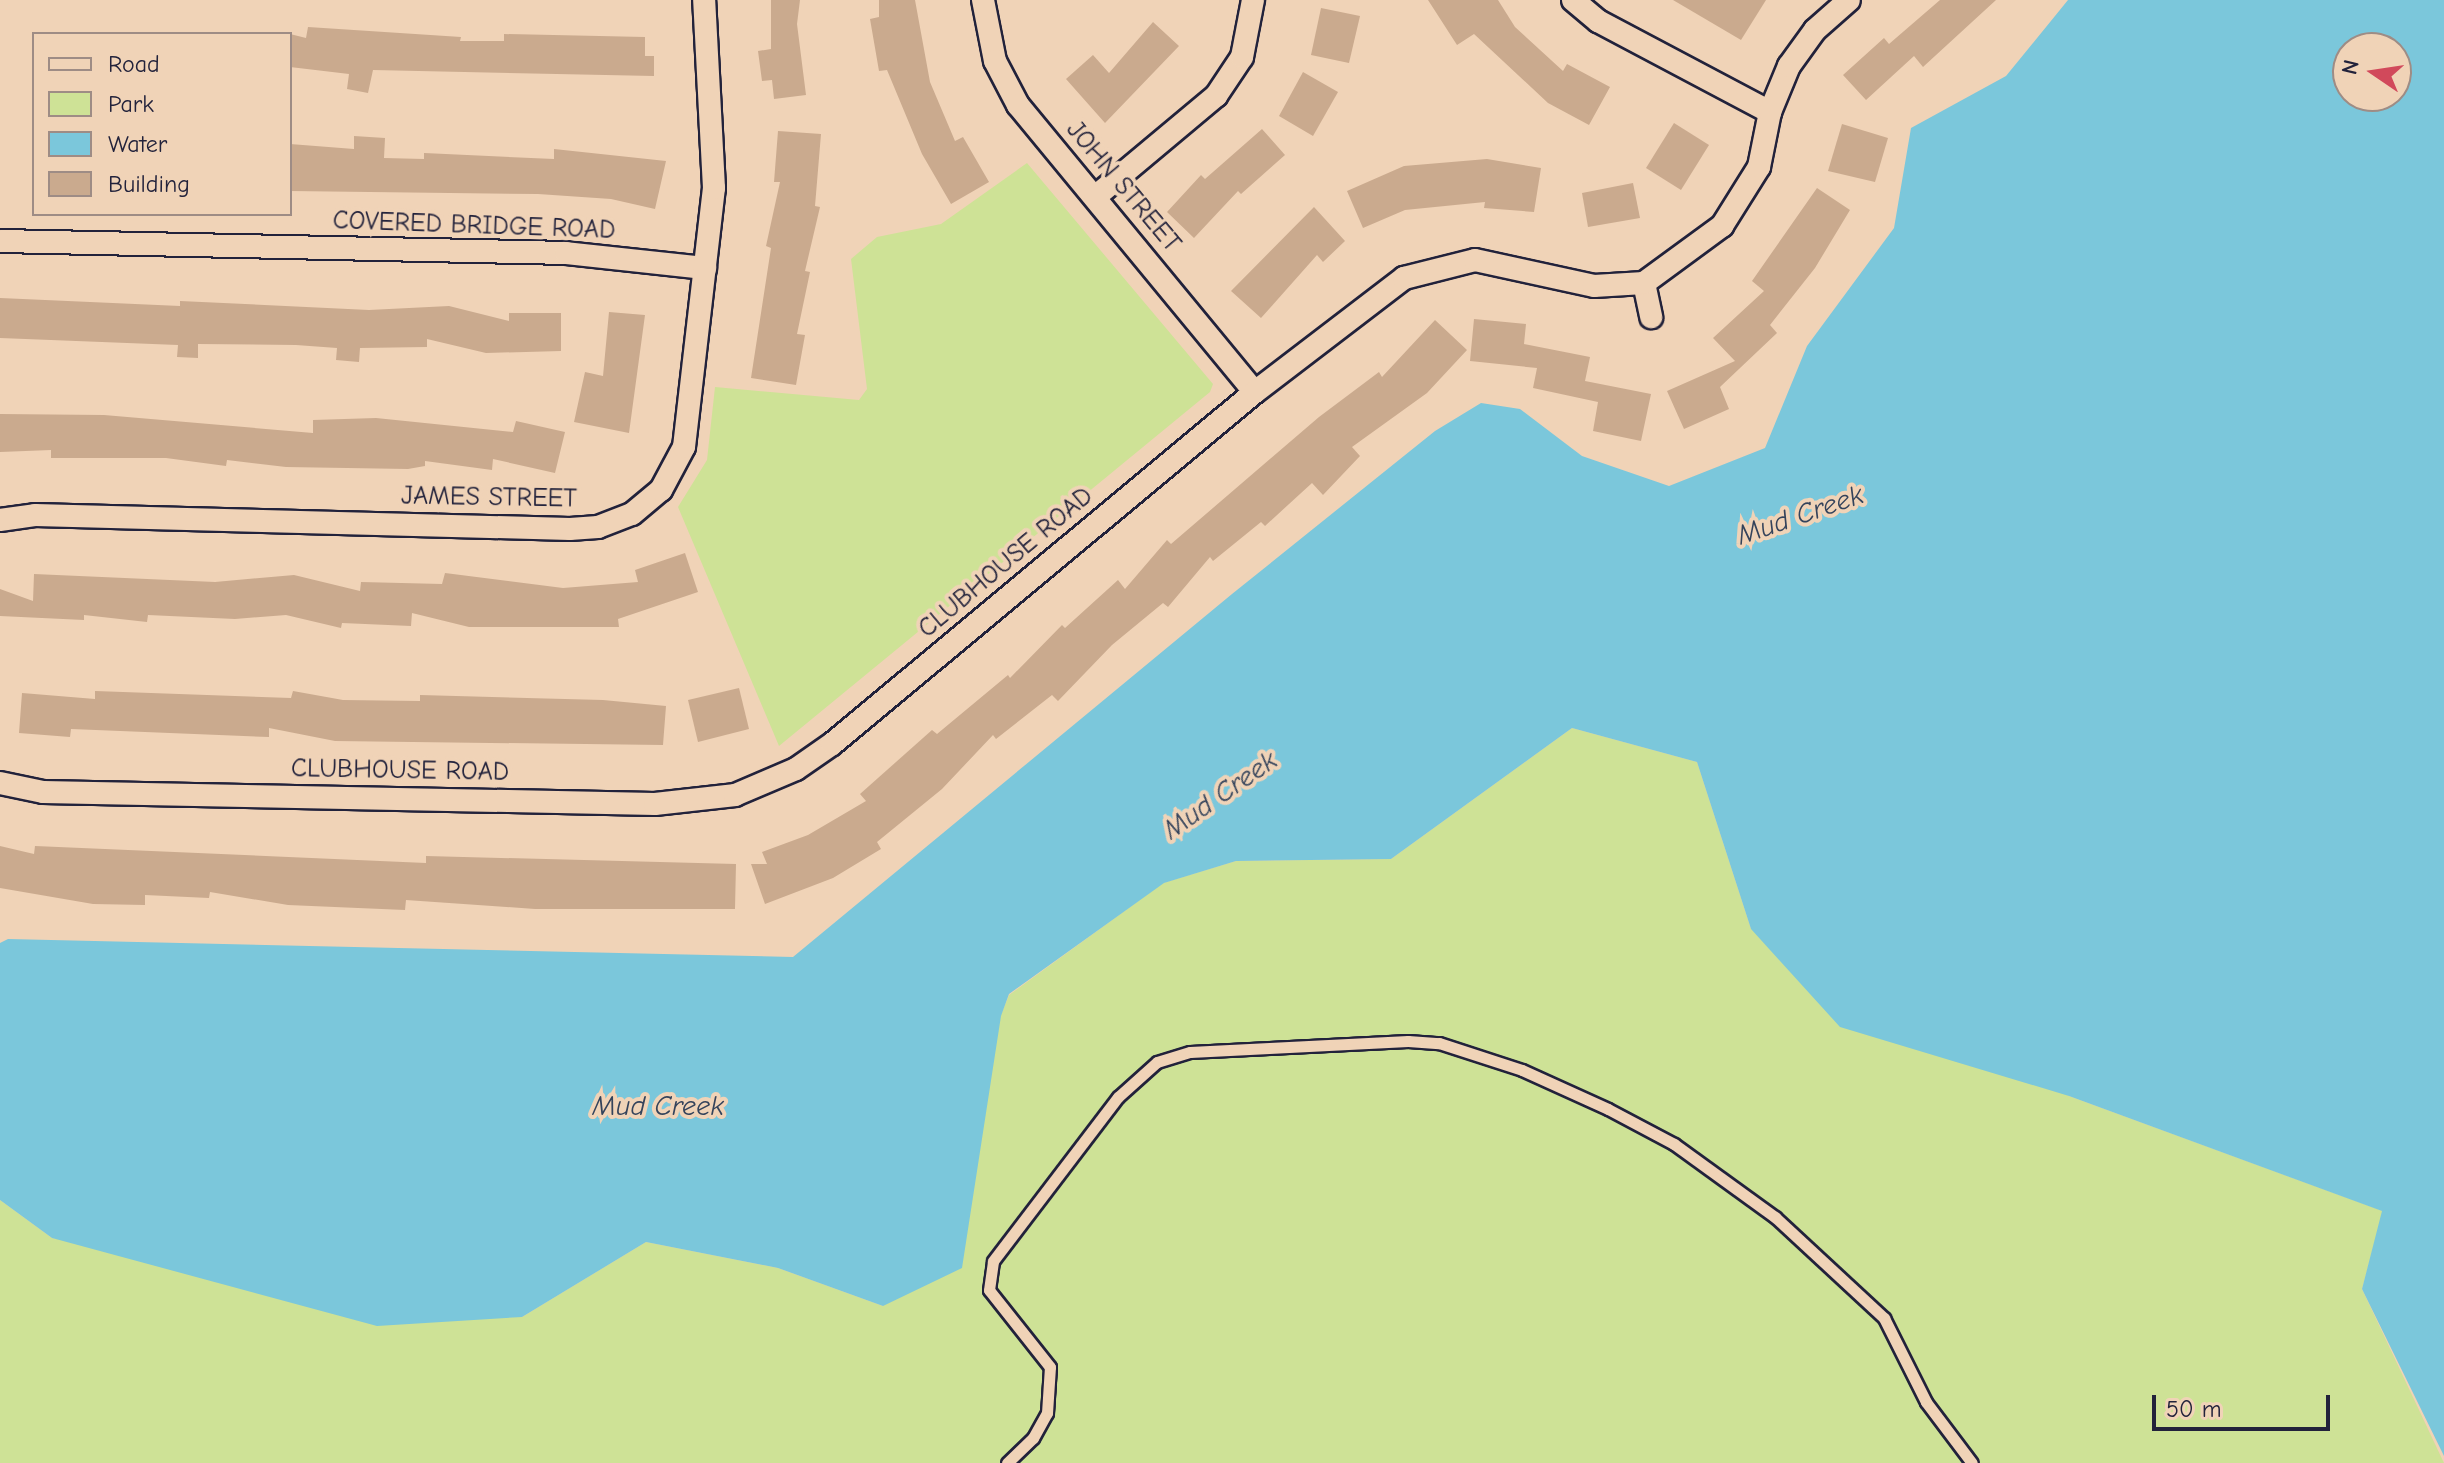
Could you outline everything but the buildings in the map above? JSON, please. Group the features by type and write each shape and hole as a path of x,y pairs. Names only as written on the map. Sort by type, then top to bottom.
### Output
{"street":[{"name":"JAMES STREET","path":"0,520 35,515 598,527 632,514 673,474 684,447 714,176 704,0"},
{"name":"JOHN STREET","path":"983,0 995,61 1018,105 1255,392"},
{"path":"1095,197 1216,96 1242,57 1253,0"},
{"path":"1573,0 1598,21 1770,112"},
{"path":"1651,317 1644,283 1722,226 1737,207 1759,167 1770,112 1800,47 1849,0"},
{"name":"COVERED BRIDGE ROAD","path":"0,241 566,253 705,268"},
{"name":"CLUBHOUSE ROAD","path":"0,783 43,792 655,804 735,795 796,769 832,744 1376,295 1437,267 1475,260 1594,286 1644,283"}],"lane":[{"path":"1007,1463 1033,1438 1047,1413 1050,1367 989,1290 993,1261 1118,1097 1157,1062 1190,1052 1408,1041 1439,1043 1522,1070 1608,1109 1674,1144 1775,1217 1884,1318 1926,1402 1972,1463"}],"green space":[{"path":"1027,163 1213,384 1210,392 779,746 678,507 707,460 715,387 859,400 867,389 851,259 877,237 941,224"},
{"path":"1572,728 1697,762 1751,929 2069,1096 2383,1211 2362,1289 2444,1463 0,1463 0,1200 52,1238 522,1317 646,1242 778,1268 883,1306 1009,995 1163,883 1236,861 1391,859"}],"water":[{"name":"Mud Creek","path":"2068,0 2444,0 2444,1456 2362,1289 2382,1211 2069,1096 1840,1027 1751,929 1697,762 1572,728 1391,859 1236,861 1164,883 1009,994 1001,1016 962,1268 883,1306 778,1268 646,1242 522,1317 377,1326 52,1238 0,1200 0,943 8,939 793,957 1232,594 1435,431 1481,403 1520,409 1582,456 1669,486 1765,448 1807,346 1894,228 1911,128 2006,76"}]}
